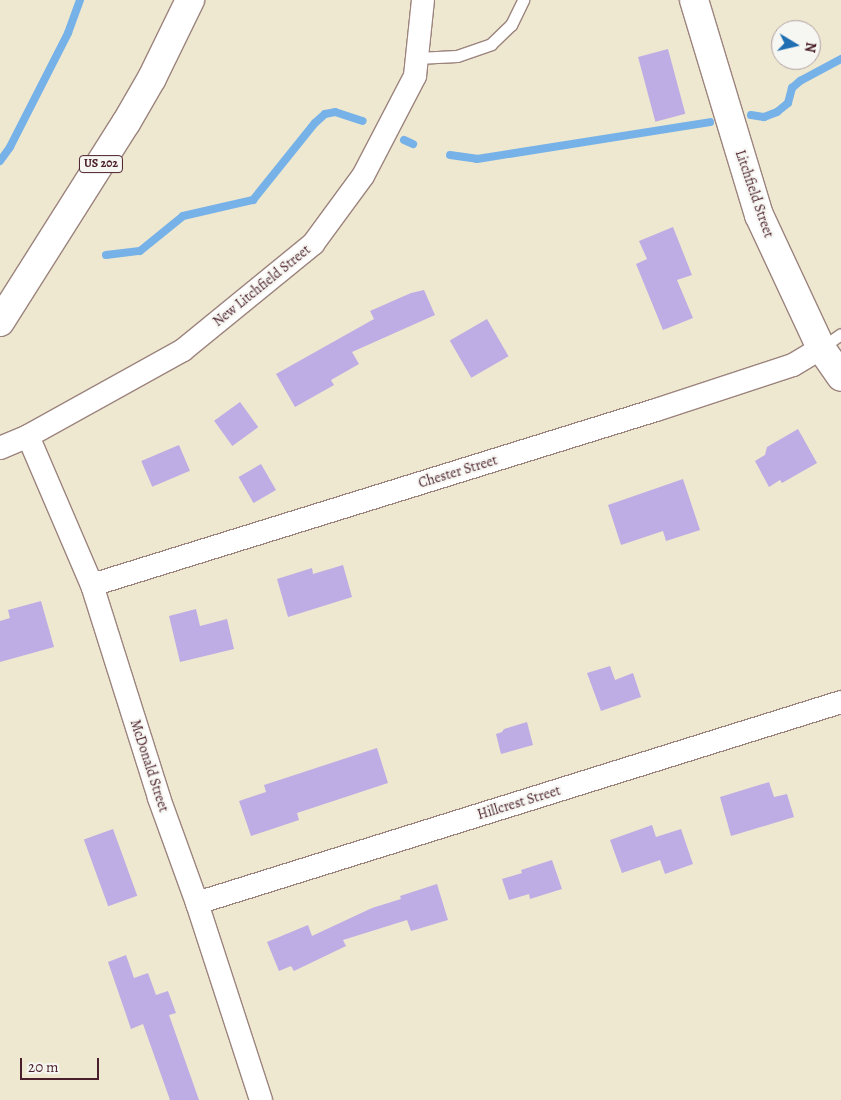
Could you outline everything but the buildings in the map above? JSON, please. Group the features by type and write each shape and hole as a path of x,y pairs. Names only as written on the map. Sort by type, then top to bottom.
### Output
{"main road":[{"name":"US 202","path":"0,322 126,123 152,78 190,0"},
{"name":"Litchfield Street","path":"694,0 759,215 831,341 841,377"}],"street":[{"name":"New Litchfield Street","path":"0,448 28,436 183,350 313,244 363,176 415,76 423,0"},
{"name":"Chester Street","path":"92,585 665,408 793,365 831,341"},
{"name":"McDonald Street","path":"28,436 92,585 159,798 197,903 261,1100"},
{"name":"Hillcrest Street","path":"197,903 841,702"}],"lane":[{"path":"417,58 457,56 491,44 511,25 523,0"}],"waterway":[{"path":"0,161 10,147 68,33 80,0"},
{"path":"751,115 764,117 777,112 788,103 792,88 800,81 841,59"},
{"path":"106,255 140,251 183,216 253,200 315,123 325,114 335,112 363,121"},
{"path":"450,155 477,159 710,122"},
{"path":"404,140 413,144"}]}
